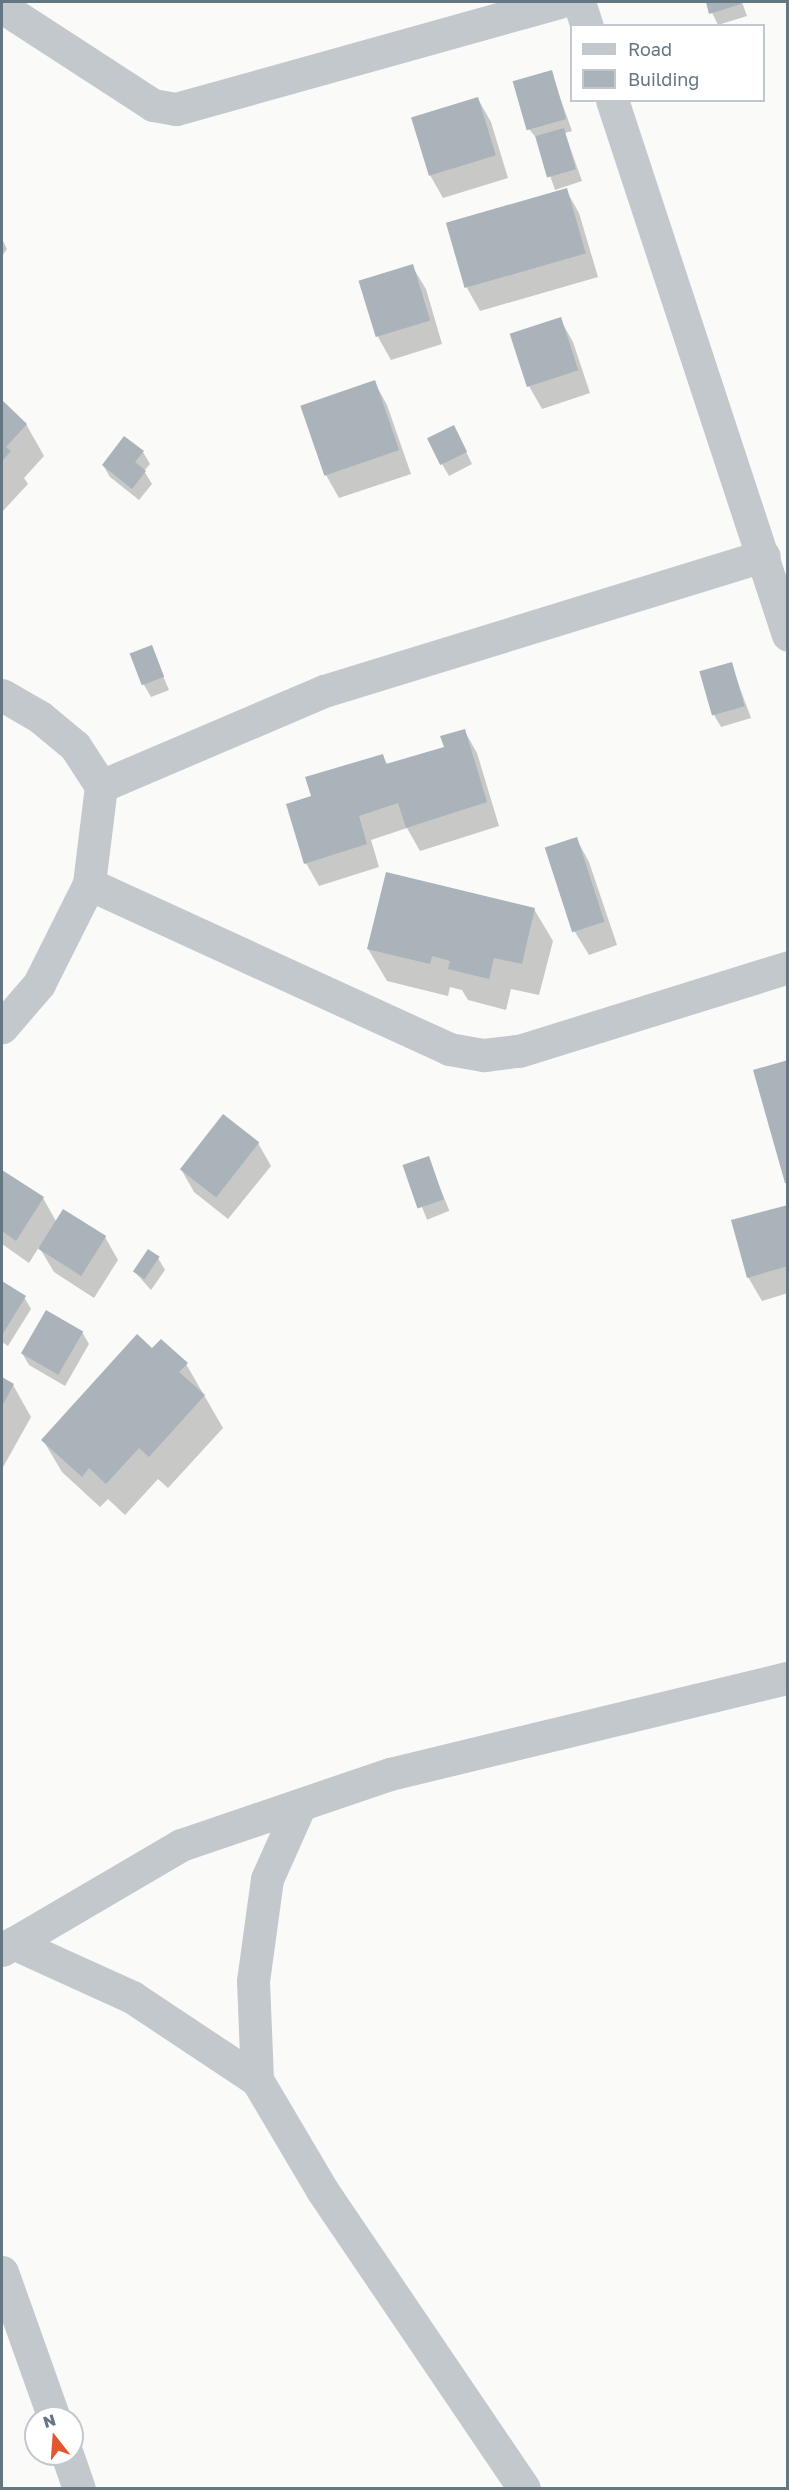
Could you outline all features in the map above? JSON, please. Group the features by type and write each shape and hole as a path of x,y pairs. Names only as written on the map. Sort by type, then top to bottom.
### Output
{"street":[{"path":"2,7 153,105 176,109 558,2"},
{"path":"579,2 586,24"},
{"path":"613,102 764,556 788,635"},
{"path":"101,786 324,691 764,556"},
{"path":"2,695 40,717 75,746 101,786 89,885 39,984 2,1027"},
{"path":"89,885 448,1049 484,1055 519,1051 788,967"},
{"path":"7,1947 181,1845 390,1774 788,1678"},
{"path":"257,2080 253,1981 267,1879 300,1805"},
{"path":"7,1947 132,1996 257,2080 322,2190 524,2488"},
{"path":"2,2272 50,2406"},
{"path":"71,2466 79,2488"}],"building":[{"path":"706,2 740,2 741,4 709,14"},
{"path":"552,70 566,119 527,130 513,81"},
{"path":"478,97 496,155 429,176 411,117"},
{"path":"564,128 576,169 547,178 535,136"},
{"path":"567,188 586,253 465,288 446,223"},
{"path":"413,264 430,320 376,337 358,281"},
{"path":"561,317 578,370 527,387 510,334"},
{"path":"375,380 399,450 324,476 300,406"},
{"path":"2,400 27,424 6,447 11,451 2,461"},
{"path":"454,425 467,452 440,465 427,438"},
{"path":"124,436 144,451 135,462 146,471 132,489 102,465"},
{"path":"152,645 164,677 142,685 130,654"},
{"path":"732,662 745,706 712,716 699,671"},
{"path":"465,729 487,802 406,828 398,803 359,816 367,844 304,864 286,804 311,796 305,777 383,754 386,764 444,747 440,736"},
{"path":"577,837 605,922 572,932 545,848"},
{"path":"386,872 535,908 522,964 494,958 489,979 448,969 450,961 432,956 430,964 367,949"},
{"path":"788,1060 788,1183 785,1183 753,1070"},
{"path":"223,1114 259,1142 216,1197 180,1169"},
{"path":"429,1156 444,1199 418,1209 403,1165"},
{"path":"2,1170 44,1197 16,1241 2,1231"},
{"path":"788,1205 788,1266 747,1278 731,1220"},
{"path":"63,1209 106,1236 81,1276 38,1249"},
{"path":"148,1249 160,1257 145,1279 133,1271"},
{"path":"2,1281 26,1296 2,1335"},
{"path":"46,1310 83,1332 58,1375 21,1353"},
{"path":"137,1334 152,1348 161,1339 188,1363 179,1372 205,1395 149,1457 139,1448 106,1484 89,1468 82,1477 41,1440"},
{"path":"2,1377 14,1384 2,1406"}]}
